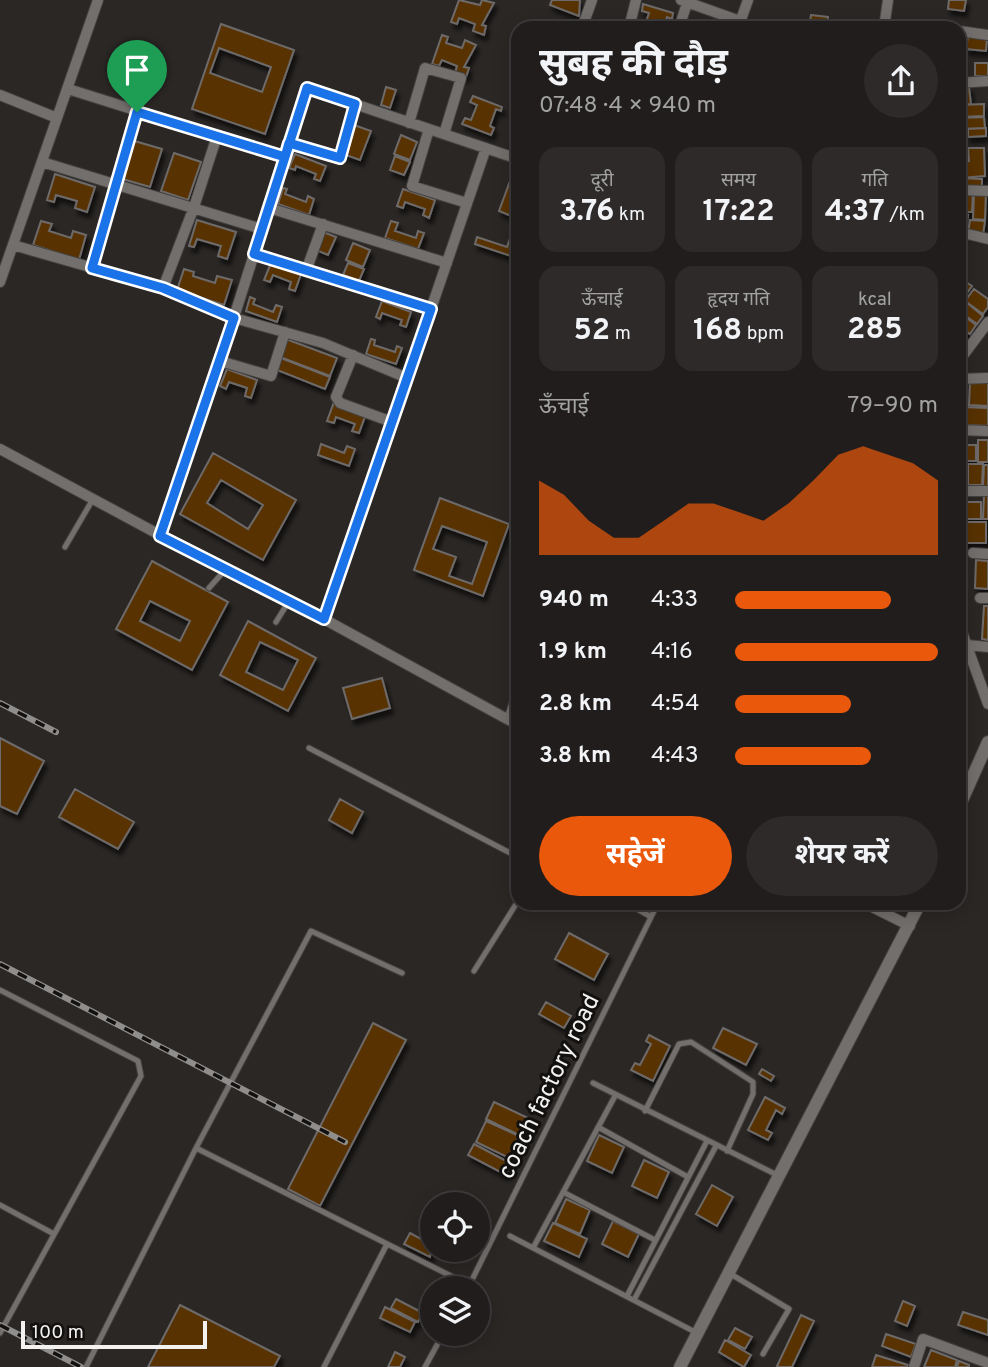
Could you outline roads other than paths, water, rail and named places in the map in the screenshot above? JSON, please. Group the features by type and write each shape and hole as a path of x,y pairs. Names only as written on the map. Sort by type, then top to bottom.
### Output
{"street":[{"path":"0,282 98,0"},
{"path":"584,21 592,0"},
{"path":"631,21 636,0"},
{"path":"740,21 748,0"},
{"path":"885,21 888,0"},
{"path":"681,21 685,1 732,21"},
{"path":"966,32 988,35"},
{"path":"409,122 425,68 461,78 444,134"},
{"path":"966,83 988,81"},
{"path":"160,536 220,361 307,88 511,157"},
{"path":"68,89 285,157"},
{"path":"0,95 57,118"},
{"path":"289,143 340,158 355,104"},
{"path":"92,268 137,112"},
{"path":"429,129 412,186 467,203"},
{"path":"163,288 217,136"},
{"path":"324,619 486,148"},
{"path":"42,162 262,229"},
{"path":"966,191 988,191"},
{"path":"269,208 447,263"},
{"path":"306,271 323,225"},
{"path":"966,234 988,239"},
{"path":"13,245 163,288 234,318 323,342 407,378"},
{"path":"254,254 431,309"},
{"path":"966,351 988,322"},
{"path":"220,361 271,376 285,332"},
{"path":"353,355 336,397 340,403 392,422"},
{"path":"966,379 988,377"},
{"path":"966,430 988,431"},
{"path":"0,449 160,536 289,600 511,721"},
{"path":"966,491 988,491"},
{"path":"973,553 988,554"},
{"path":"988,647 967,645 988,704"},
{"path":"966,789 982,749 988,742"},
{"path":"878,910 911,926"},
{"path":"680,1367 917,910"},
{"path":"914,1367 923,1339 988,1363"}],"lane":[{"path":"65,547 93,499"},
{"path":"209,588 225,569"},
{"path":"276,622 289,600"},
{"path":"309,748 511,853"},
{"path":"474,971 512,910"},
{"path":"639,910 651,917"},
{"name":"coach factory road","path":"474,1276 654,910"},
{"path":"86,1367 196,1148 311,931 402,972"},
{"path":"0,990 138,1061 141,1069 141,1076 0,1333"},
{"path":"645,1111 679,1044 691,1042 753,1082 753,1094 727,1151"},
{"path":"593,1083 779,1176"},
{"path":"533,1248 615,1096"},
{"path":"598,1127 688,1177"},
{"path":"626,1296 707,1141"},
{"path":"634,1300 716,1146"},
{"name":"coach factory road","path":"196,1148 448,1276"},
{"path":"563,1192 655,1240"},
{"path":"0,1205 54,1234"},
{"path":"510,1236 697,1333"},
{"path":"324,1367 387,1244"},
{"path":"729,1273 789,1309 763,1354"},
{"path":"425,1367 436,1346"}],"railway":[{"path":"0,703 56,732"},
{"path":"0,964 345,1142"},
{"path":"0,1325 81,1367"}]}
